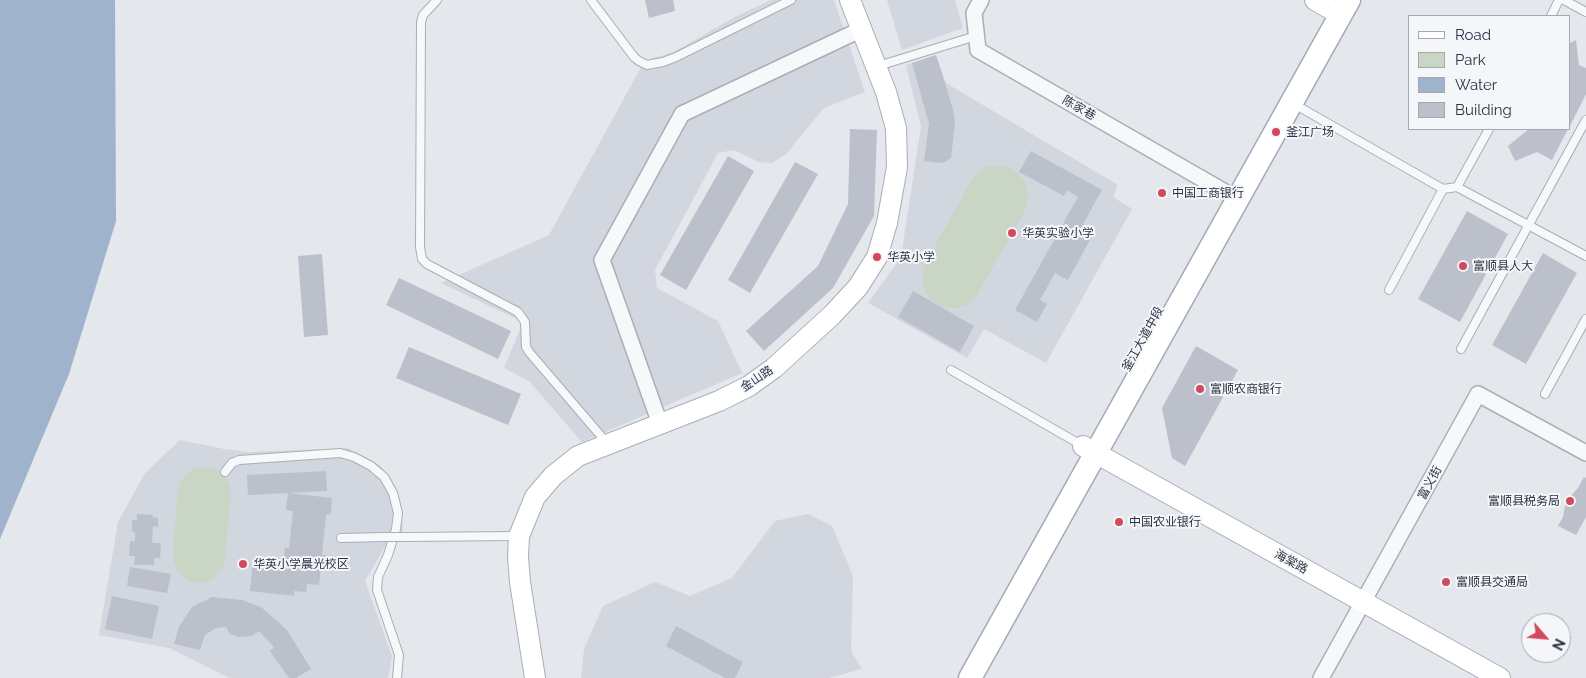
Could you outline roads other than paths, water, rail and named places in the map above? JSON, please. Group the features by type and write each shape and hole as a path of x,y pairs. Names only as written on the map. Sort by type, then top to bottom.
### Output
{"main road":[{"name":"釜江大道中段","path":"953,678 1090,449 1292,102 1337,3"},
{"name":"釜江大道中段","path":"970,678 1225,192 1337,3"}],"street":[{"name":"金山路","path":"535,678 520,582 519,536 535,497 553,476 578,456 726,398 749,386 774,368 832,315 858,287 876,258 887,223 897,167 896,128 886,92 850,0"},
{"name":"陈家巷","path":"981,0 974,13 978,50 1225,192"},
{"path":"660,424 602,260 682,114 862,29"},
{"name":"富义街","path":"1322,678 1478,394 1586,453"},
{"name":"海棠路","path":"1090,449 1500,678"}],"lane":[{"path":"437,0 423,15 421,22 420,247 422,259 427,264 518,312 525,322 526,347 529,352 607,444"},
{"path":"591,0 634,57 647,65 676,57 790,0"},
{"path":"1551,15 1559,0"},
{"path":"1564,0 1586,12"},
{"path":"876,67 976,36"},
{"path":"1292,102 1443,189 1457,187 1586,256"},
{"path":"1461,348 1586,120"},
{"path":"1457,187 1488,130"},
{"path":"1388,290 1443,189"},
{"path":"1545,394 1586,320"},
{"path":"951,370 1090,449"},
{"path":"225,472 232,463 239,460 340,453 354,457 371,466 384,477 394,493 398,513 396,529 388,555 378,576 377,590 399,655 397,678"},
{"path":"341,538 519,536"}],"water":[{"path":"0,0 115,0 116,221 69,374 0,539"}],"place":[{"name":"釜江广场","path":"1276,132"},
{"name":"中国工商银行","path":"1162,193"},
{"name":"华英实验小学","path":"1012,233"},
{"name":"华英小学","path":"877,257"},
{"name":"富顺县人大","path":"1463,266"},
{"name":"富顺农商银行","path":"1200,389"},
{"name":"富顺县税务局","path":"1570,501"},
{"name":"中国农业银行","path":"1119,522"},
{"name":"华英小学晨光校区","path":"243,564"},
{"name":"富顺县交通局","path":"1446,582"}]}
